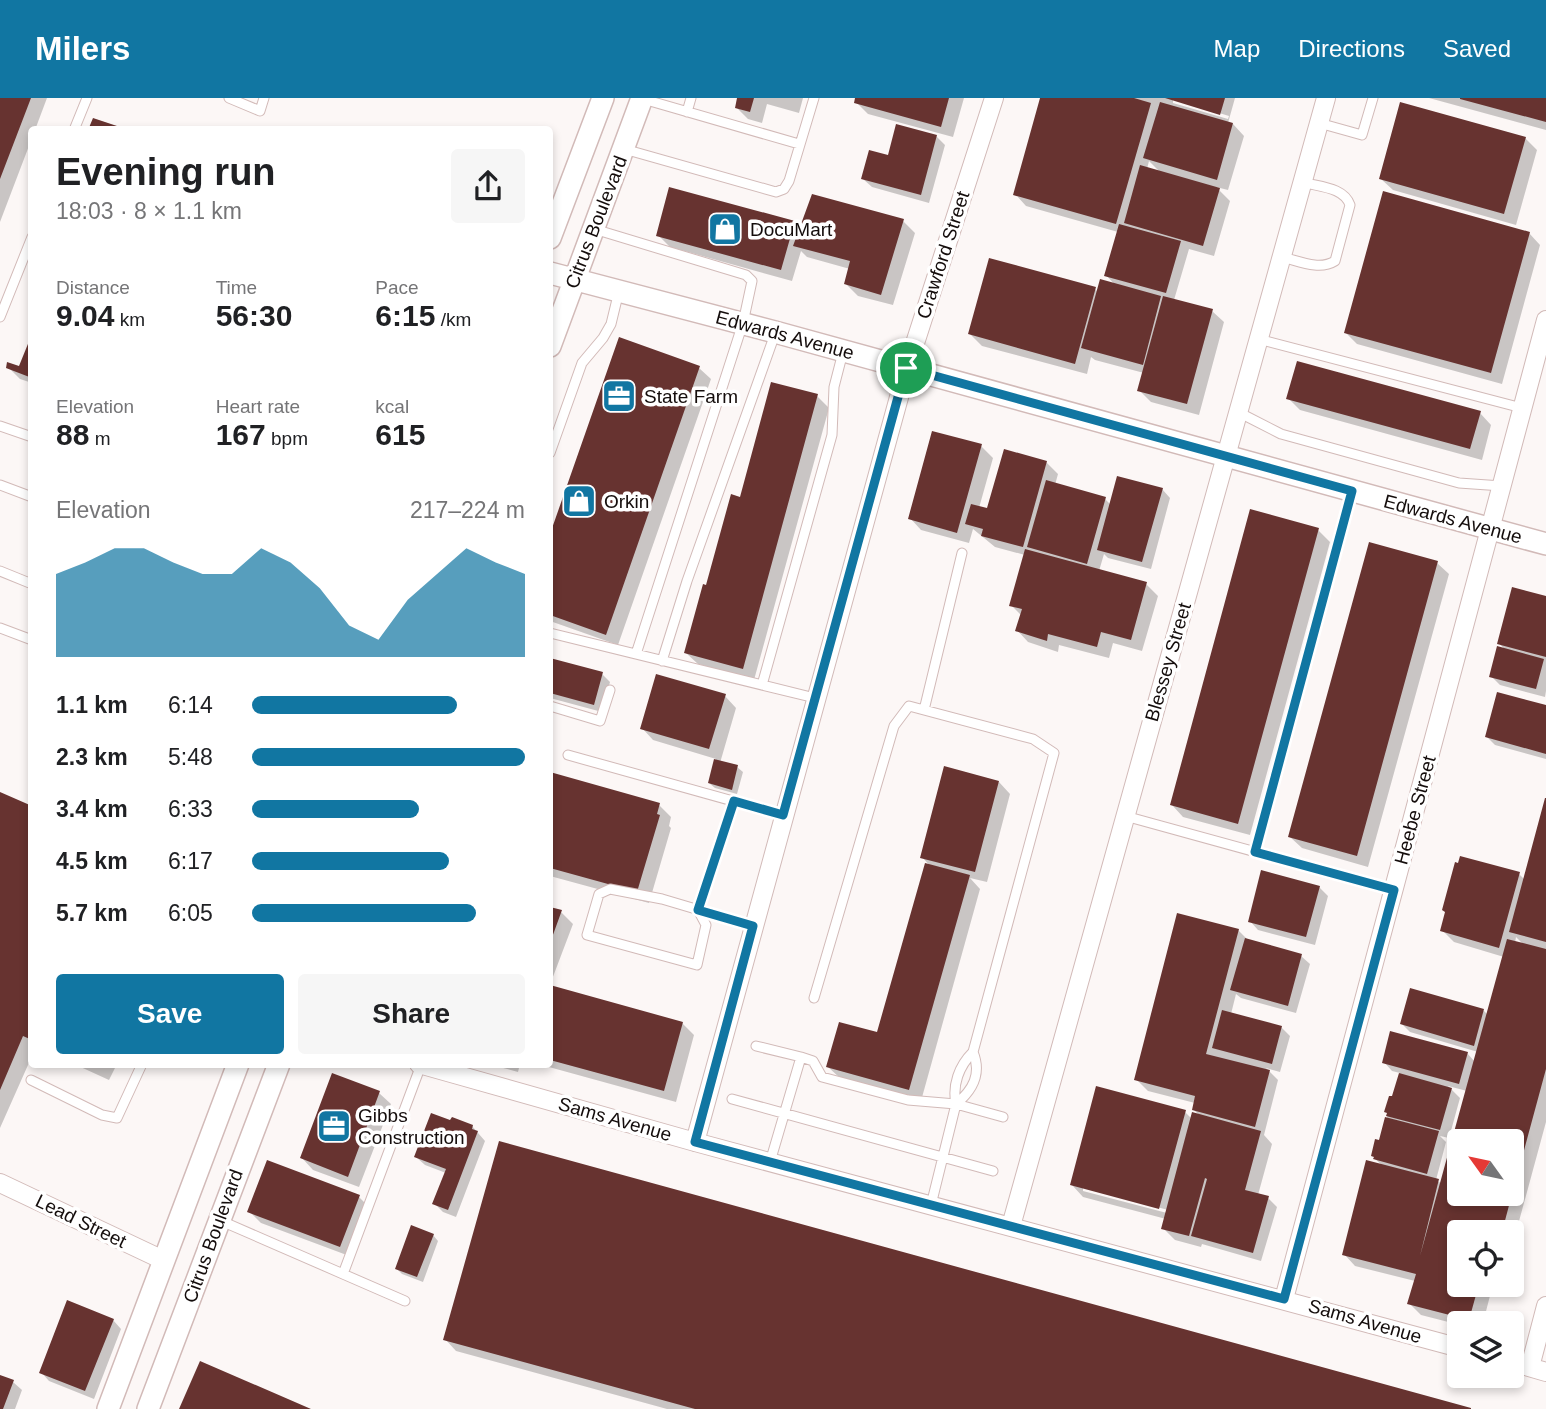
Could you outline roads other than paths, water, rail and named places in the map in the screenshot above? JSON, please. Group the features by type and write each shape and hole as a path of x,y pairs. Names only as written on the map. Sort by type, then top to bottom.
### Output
{"street":[{"name":"Citrus Boulevard","path":"553,230 603,98"},
{"name":"Citrus Boulevard","path":"553,337 642,98"},
{"name":"Crawford Street","path":"695,1142 906,368 994,98"},
{"name":"Blessey Street","path":"1011,1226 1326,98"},
{"name":"Edwards Avenue","path":"553,274 743,323 1546,544"},
{"name":"Heebe Street","path":"1284,1299 1522,408 1542,354 1546,320"},
{"name":"Citrus Boulevard","path":"108,1409 236,1068"},
{"name":"Citrus Boulevard","path":"148,1409 277,1068"},
{"name":"Sams Avenue","path":"434,1068 695,1142 1447,1344"},
{"name":"Lead Street","path":"0,1182 163,1260"},
{"path":"1538,1370 1546,1306"}],"lane":[{"path":"76,126 87,98"},
{"path":"229,98 260,111 264,98"},
{"path":"642,98 799,144"},
{"path":"687,112 691,98"},
{"path":"624,149 776,192 784,189 789,181 814,98"},
{"path":"1319,123 1362,135 1373,98"},
{"path":"1282,257 1320,267 1335,261 1350,205 1342,193 1302,182"},
{"path":"594,228 746,275 752,281 743,323 635,654"},
{"path":"0,317 28,247"},
{"path":"553,445 582,363 611,324 619,291"},
{"path":"662,661 687,581 775,332"},
{"path":"1258,339 1522,408"},
{"path":"762,685 832,435 834,387 843,351"},
{"path":"1238,412 1281,434 1459,483 1502,486"},
{"path":"0,426 28,436"},
{"path":"0,485 28,496"},
{"path":"1255,852 1352,491"},
{"path":"925,710 962,553"},
{"path":"0,571 28,582"},
{"path":"0,628 28,638"},
{"path":"553,634 815,698"},
{"path":"553,707 600,721 610,690"},
{"path":"814,998 894,726 909,706 1033,739 1054,753 973,1052 963,1062 958,1074 954,1094 957,1104 931,1205"},
{"path":"568,755 783,815"},
{"path":"734,801 698,910 706,925 697,965 587,935 599,894 610,889 662,899 698,910 753,926"},
{"path":"1125,816 1394,890"},
{"path":"756,1046 813,1060 822,1077 908,1100 957,1104 1003,1117"},
{"path":"957,1104 970,1092 978,1065 973,1052"},
{"path":"770,1162 801,1057"},
{"path":"31,1080 103,1115 117,1118 140,1068"},
{"path":"344,1274 419,1068"},
{"path":"732,1099 993,1171"},
{"path":"218,1219 405,1301"}],"place":[{"name":"DocuMart","path":"725,229"},
{"name":"State Farm","path":"619,396"},
{"name":"Orkin","path":"579,501"},
{"name":"Gibbs Construction","path":"334,1126"}]}
